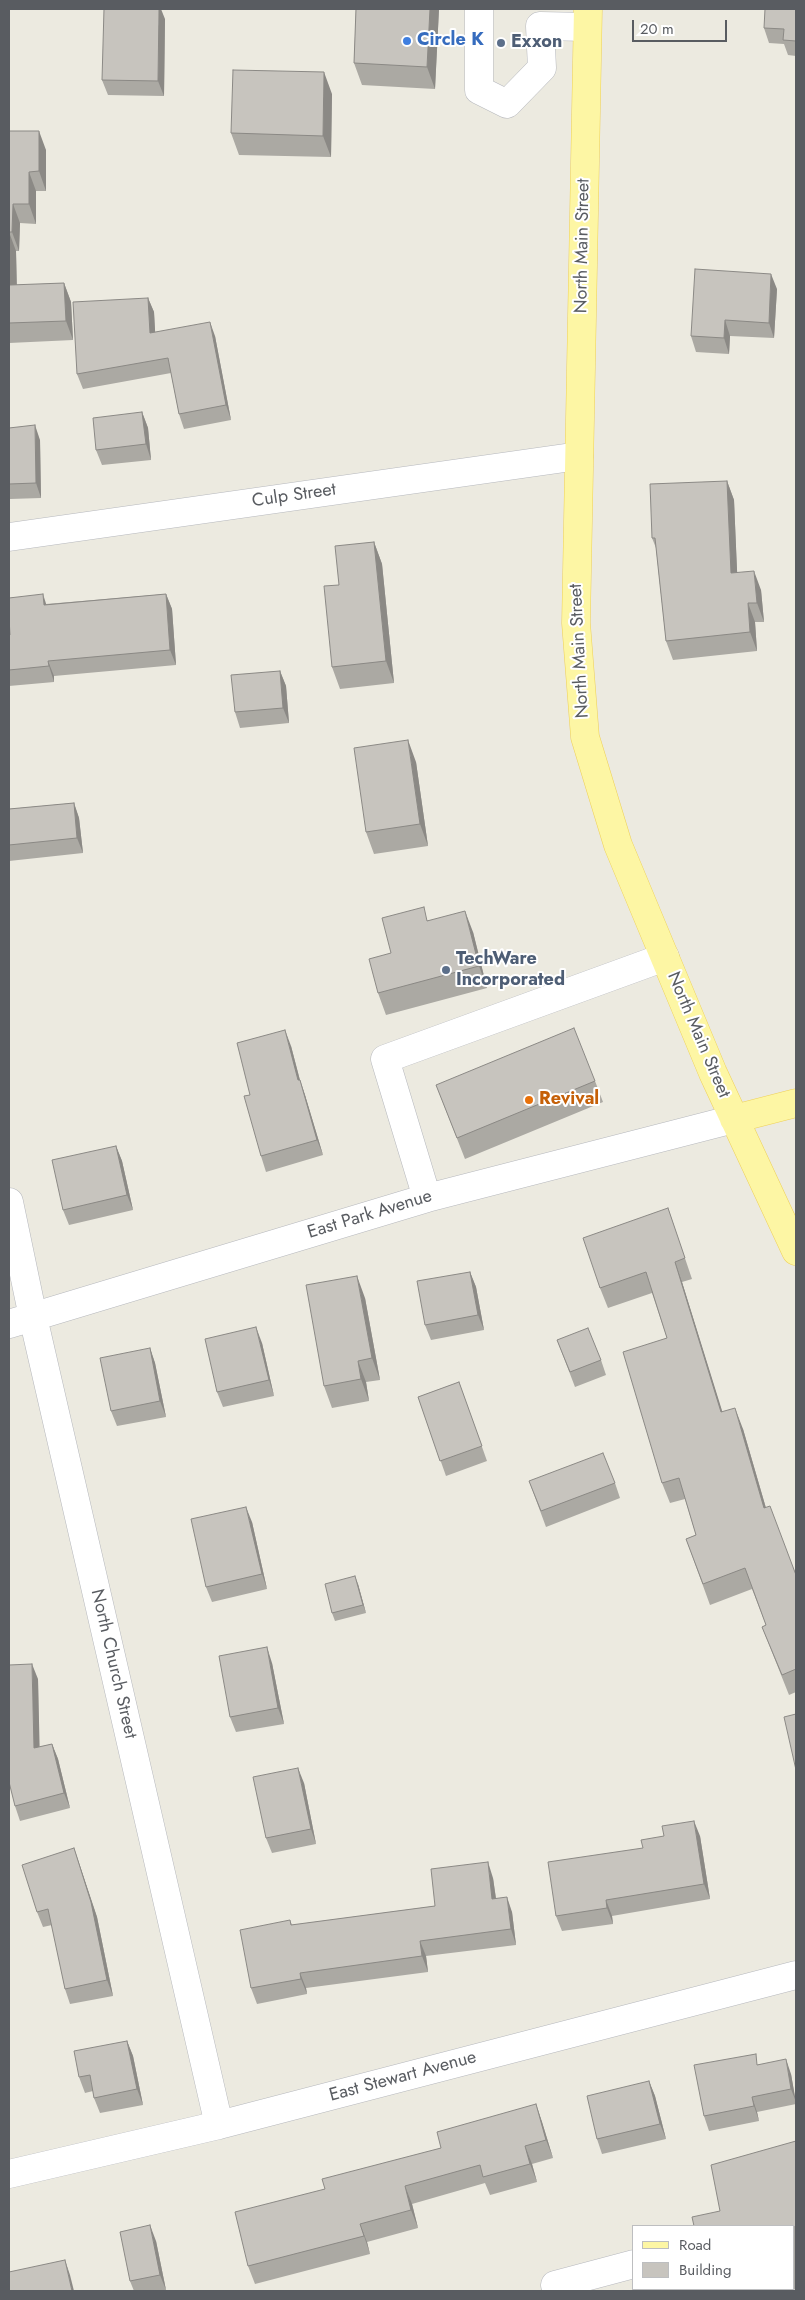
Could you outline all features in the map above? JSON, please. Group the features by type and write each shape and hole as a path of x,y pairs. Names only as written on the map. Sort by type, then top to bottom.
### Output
{"main road":[{"name":"North Main Street","path":"587,18 576,623 585,737 618,845 713,1073 796,1251"},
{"path":"734,1118 796,1102"}],"street":[{"path":"479,9 479,90 506,104 542,68 539,18 587,18"},
{"name":"Culp Street","path":"9,537 579,456"},
{"path":"427,1198 385,1059 665,957"},
{"name":"East Park Avenue","path":"21,1321 427,1198 734,1118"},
{"name":"North Church Street","path":"9,1202 21,1321 219,2125"},
{"name":"East Stewart Avenue","path":"9,2174 219,2125 796,1975"},
{"path":"555,2285 632,2265"}],"building":[{"path":"104,9 159,9 158,81 102,80"},
{"path":"356,9 430,9 427,67 354,63"},
{"path":"765,9 796,9 796,41 783,40 784,29 764,28"},
{"path":"233,70 324,72 323,136 231,133"},
{"path":"9,131 39,131 39,171 29,172 29,204 13,204 12,232 9,232"},
{"path":"9,232 10,285 64,283 66,321 9,323"},
{"path":"695,269 771,274 769,323 725,320 724,338 691,336"},
{"path":"148,298 150,333 210,322 226,405 179,414 168,358 77,374 73,302"},
{"path":"142,412 146,444 96,450 93,418"},
{"path":"35,425 36,483 9,484 9,428"},
{"path":"727,481 731,573 754,571 757,603 748,603 750,632 666,641 655,538 652,538 650,484"},
{"path":"374,542 386,661 332,667 324,586 339,585 335,546"},
{"path":"43,594 44,605 166,594 170,650 48,661 49,666 9,670 9,598"},
{"path":"280,671 283,708 235,712 231,675"},
{"path":"408,740 420,824 366,832 354,748"},
{"path":"74,803 77,838 9,845 9,809"},
{"path":"424,907 427,921 465,911 479,966 378,993 369,959 391,953 382,918"},
{"path":"574,1028 595,1081 457,1138 436,1085"},
{"path":"285,1030 317,1140 261,1156 244,1096 250,1095 237,1043"},
{"path":"116,1146 127,1195 63,1210 52,1160"},
{"path":"668,1208 685,1258 675,1262 721,1412 735,1408 764,1508 770,1506 796,1575 796,1669 782,1675 762,1627 766,1625 745,1568 703,1584 686,1539 696,1535 679,1478 662,1483 623,1352 667,1338 646,1272 600,1288 583,1238"},
{"path":"470,1272 478,1315 425,1325 417,1281"},
{"path":"357,1276 372,1358 358,1361 361,1379 324,1386 306,1285"},
{"path":"256,1327 269,1380 217,1392 205,1339"},
{"path":"588,1328 601,1360 570,1372 557,1340"},
{"path":"150,1348 160,1401 111,1411 100,1358"},
{"path":"459,1382 482,1446 440,1461 418,1397"},
{"path":"603,1453 615,1483 541,1511 529,1481"},
{"path":"246,1507 262,1574 206,1587 191,1519"},
{"path":"355,1576 363,1605 332,1613 325,1584"},
{"path":"267,1647 278,1708 230,1717 219,1656"},
{"path":"32,1664 34,1748 52,1744 64,1793 15,1806 9,1782 9,1665"},
{"path":"796,1714 796,1770 784,1717"},
{"path":"298,1768 311,1829 266,1838 253,1777"},
{"path":"694,1821 704,1884 606,1900 607,1908 556,1916 548,1862 643,1848 641,1840 664,1836 662,1826"},
{"path":"74,1848 91,1902 107,1980 65,1989 48,1909 37,1912 22,1865"},
{"path":"488,1862 492,1899 507,1897 511,1929 420,1941 422,1956 300,1973 301,1979 251,1988 240,1930 290,1920 291,1925 435,1906 431,1869"},
{"path":"127,2041 137,2089 94,2098 90,2075 79,2077 74,2051"},
{"path":"756,2054 757,2065 786,2059 791,2089 752,2097 754,2106 704,2116 694,2065"},
{"path":"649,2081 660,2124 597,2139 587,2096"},
{"path":"536,2104 546,2140 525,2146 530,2164 483,2177 480,2165 405,2186 411,2210 360,2224 364,2236 248,2266 235,2212 325,2189 322,2179 441,2148 437,2132"},
{"path":"796,2141 796,2291 712,2291 795,2290 795,2225 694,2225 692,2217 720,2211 711,2165"},
{"path":"150,2225 160,2275 130,2281 120,2232"},
{"path":"65,2260 72,2291 9,2291 9,2272"}],"place":[{"name":"Circle K","path":"407,41"},
{"name":"Exxon","path":"501,43"},
{"name":"TechWare Incorporated","path":"446,970"},
{"name":"Revival","path":"529,1100"}]}
